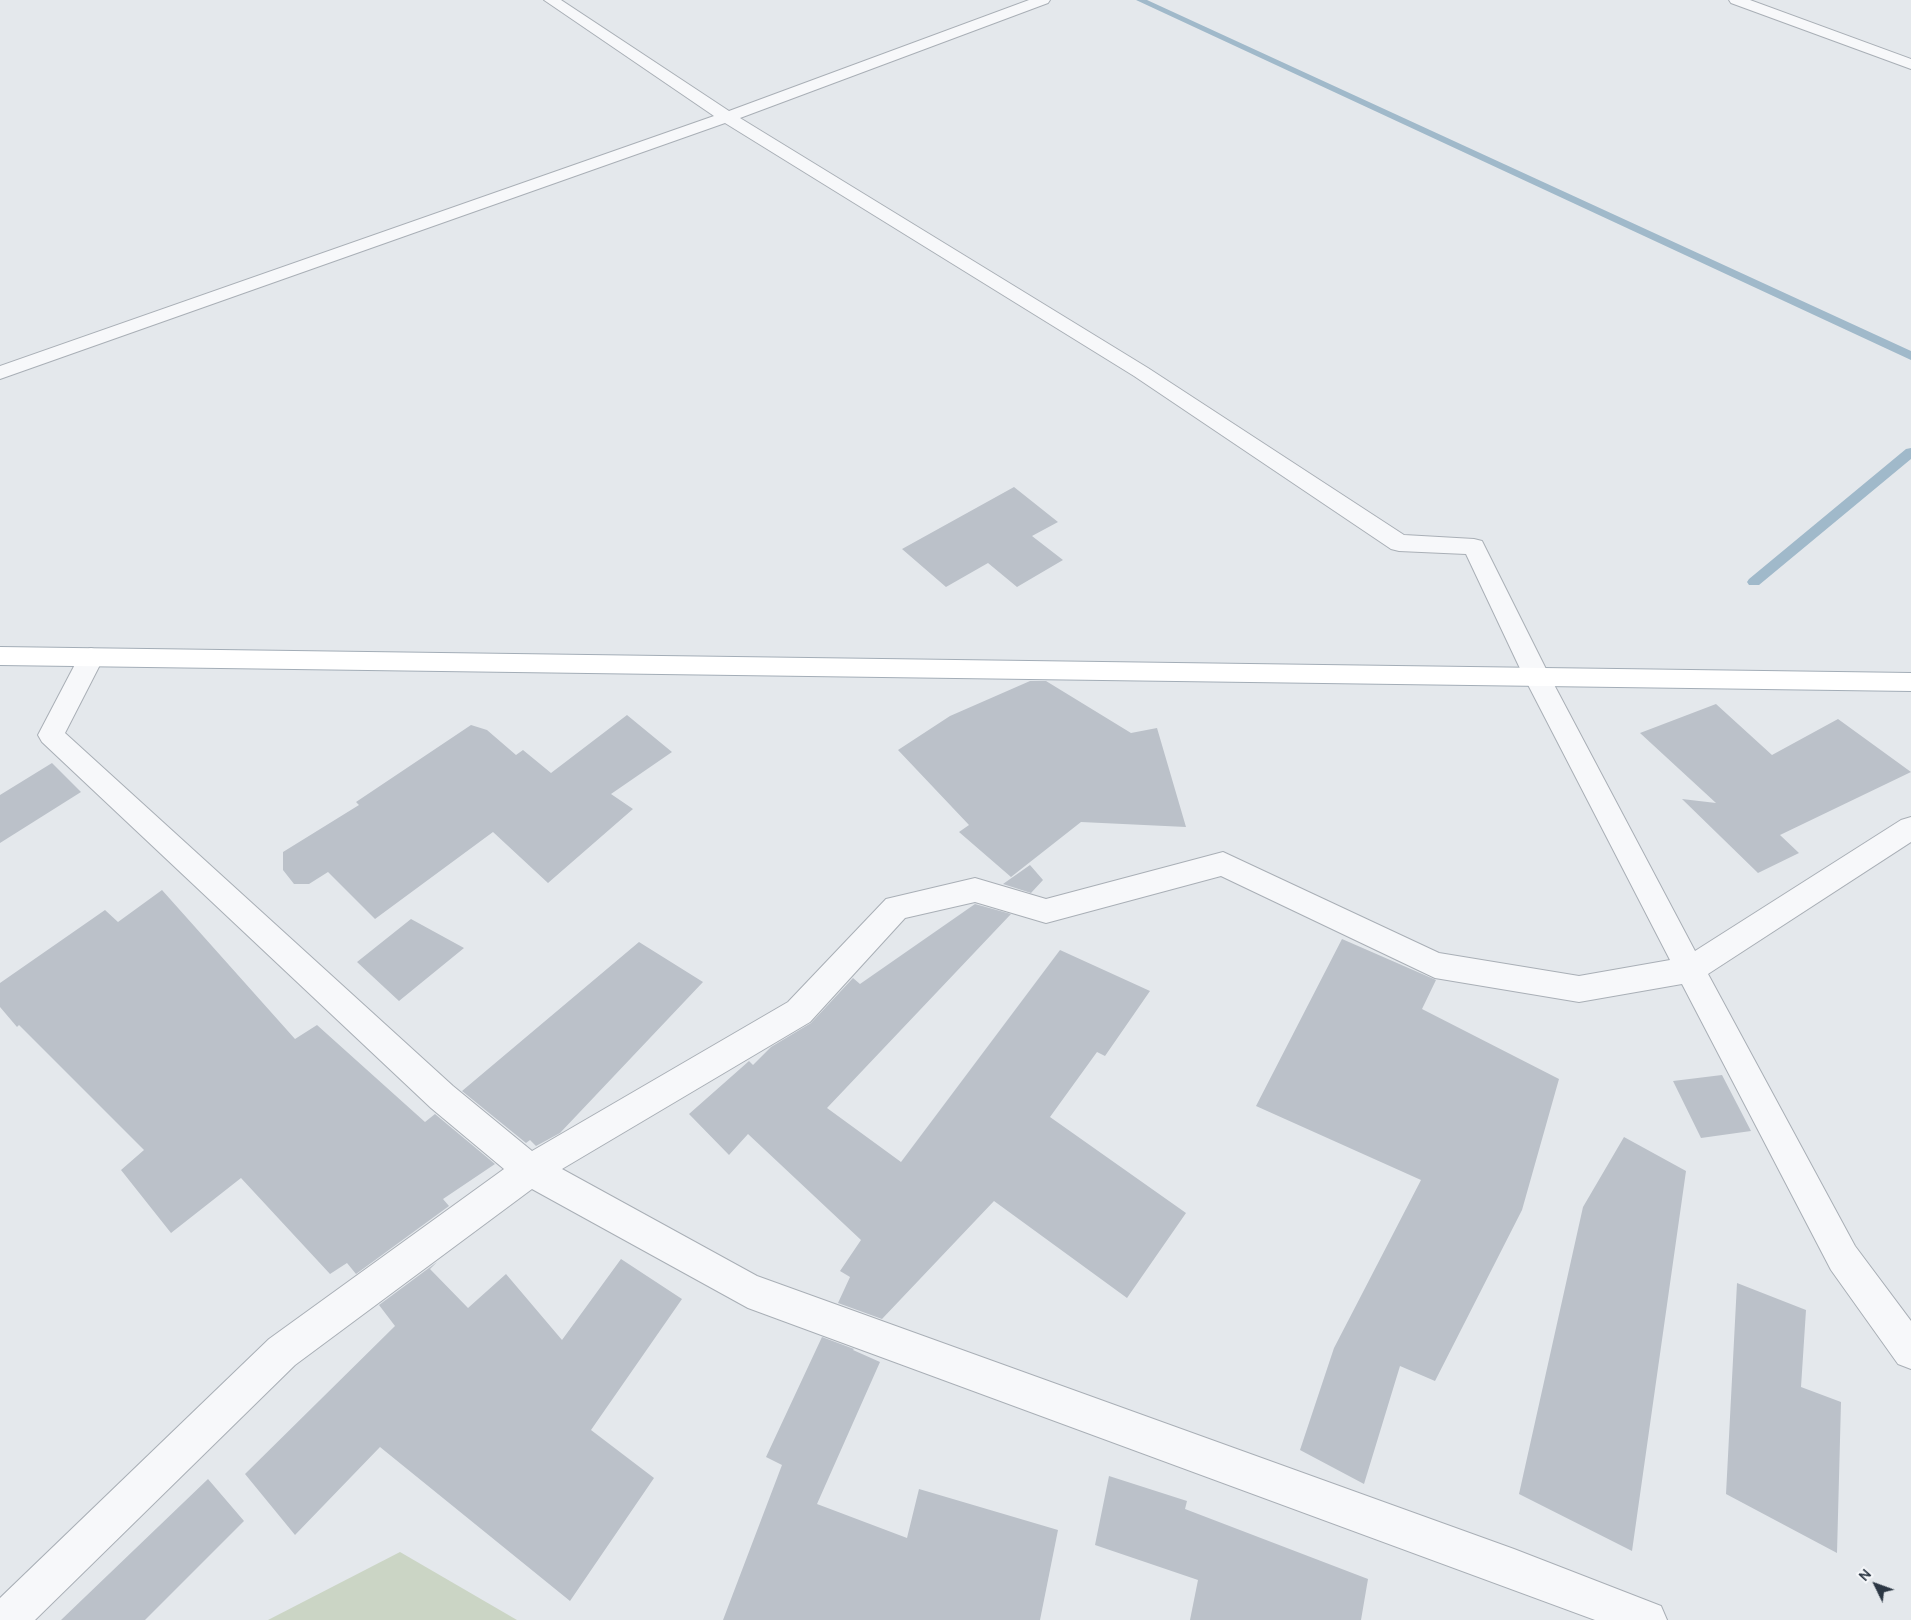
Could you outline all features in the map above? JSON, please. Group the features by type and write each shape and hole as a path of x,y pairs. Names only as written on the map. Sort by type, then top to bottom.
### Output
{"main road":[{"path":"0,656 1911,682"}],"street":[{"path":"551,0 726,117 1141,372 1399,542 1474,547 1537,677 1690,970 1844,1258 1911,1352"},
{"path":"0,373 726,117 1043,0"},
{"path":"1736,0 1911,64"},
{"path":"92,657 51,735 442,1097 530,1170 748,1290 1514,1569 1647,1620"},
{"path":"7,1612 282,1352 530,1170 799,1012 896,908 975,890 1046,911 1223,864 1435,965 1579,989 1690,970 1911,828"}],"green space":[{"path":"400,1552 517,1620 268,1620"}],"building":[{"path":"1014,487 1058,522 1032,536 1063,560 1017,587 988,563 946,587 902,549"},
{"path":"1030,681 1046,681 1131,733 1157,728 1186,827 1081,822 1011,877 959,832 969,825 898,750 950,716"},
{"path":"1716,704 1772,755 1838,719 1911,772 1780,835 1799,853 1758,873 1682,799 1716,803 1640,733"},
{"path":"627,715 672,752 611,794 633,809 548,883 493,832 375,919 328,872 309,884 294,884 283,870 283,852 359,805 356,802 471,725 487,730 516,755 523,750 551,773"},
{"path":"52,763 81,792 0,843 0,795"},
{"path":"1030,865 1043,880 1031,893 1003,884"},
{"path":"162,890 295,1039 317,1025 425,1122 435,1114 495,1164 443,1199 449,1206 356,1274 347,1263 330,1274 241,1178 171,1233 121,1170 144,1150 19,1025 17,1027 0,1007 0,983 105,910 118,922"},
{"path":"975,904 1011,914 827,1108 901,1162 1060,950 1150,991 1105,1056 1097,1052 1050,1117 1186,1213 1127,1298 994,1201 882,1319 838,1303 850,1277 840,1271 861,1240 748,1134 729,1155 689,1114 749,1061 753,1065 771,1047 811,1023 853,978 860,984"},
{"path":"411,919 464,948 399,1001 357,962"},
{"path":"1342,939 1436,980 1422,1009 1559,1079 1522,1210 1435,1381 1400,1366 1364,1484 1300,1450 1334,1348 1421,1180 1256,1106"},
{"path":"639,942 703,982 560,1133 536,1146 530,1140 526,1143 462,1091"},
{"path":"1722,1075 1751,1131 1701,1138 1673,1081"},
{"path":"1624,1137 1686,1171 1632,1551 1519,1494 1583,1207"},
{"path":"621,1259 682,1299 591,1430 654,1478 570,1601 380,1447 295,1535 245,1474 395,1326 379,1305 437,1262 430,1269 468,1308 506,1274 562,1340"},
{"path":"1737,1283 1806,1310 1801,1387 1841,1402 1837,1553 1726,1494"},
{"path":"822,1337 854,1349 880,1362 817,1504 907,1538 919,1489 1058,1530 1040,1620 723,1620 782,1465 766,1457"},
{"path":"1109,1476 1187,1501 1185,1509 1368,1579 1361,1620 1190,1620 1198,1580 1095,1545"},
{"path":"208,1479 244,1521 145,1620 61,1620"}],"waterway":[{"path":"1140,0 1911,356"},
{"path":"1754,582 1911,452"}]}
